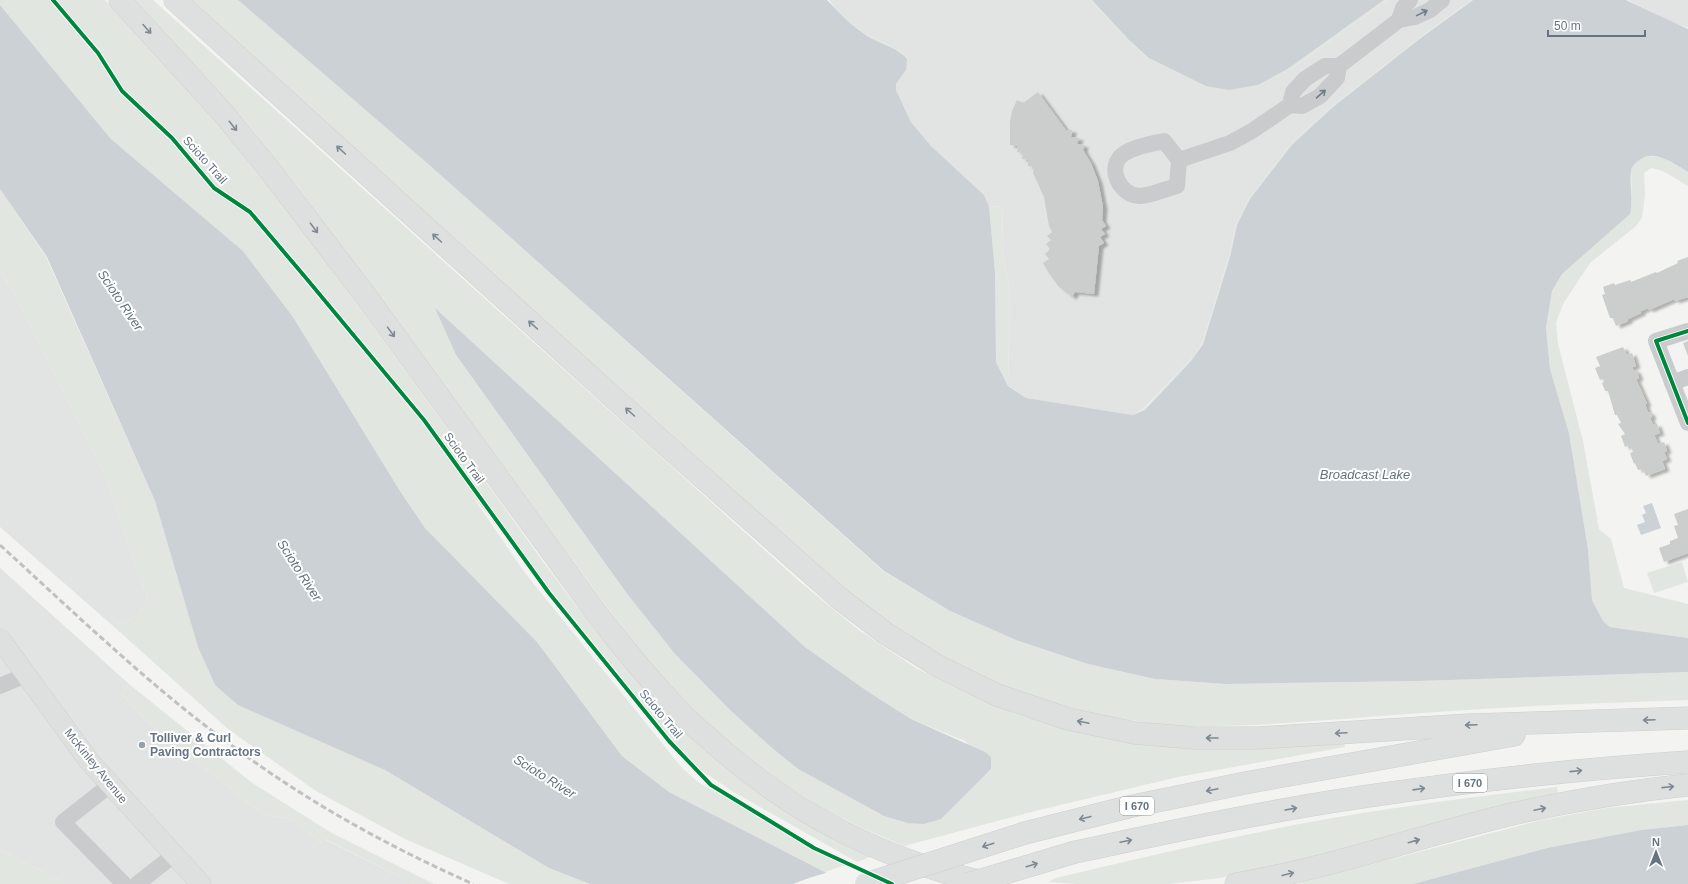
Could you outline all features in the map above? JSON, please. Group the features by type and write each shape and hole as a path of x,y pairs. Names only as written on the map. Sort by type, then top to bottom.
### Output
{"highway":[{"path":"120,0 224,114 269,169 365,295 595,611 628,654 684,716 734,761 776,792 817,819 881,851 959,876 996,884"},
{"path":"175,0 773,541 839,598 884,633 938,666 997,695 1068,719 1135,733 1196,738 1258,738 1468,725 1580,722"},
{"name":"I 670","path":"866,884 1025,833 1128,807 1250,782 1580,722 1688,718"},
{"name":"I 670","path":"968,884 1075,852 1193,827 1361,797 1469,783 1606,768 1688,762"},
{"path":"1236,884 1300,871 1512,814 1587,799 1688,786"}],"main road":[{"name":"McKinley Avenue","path":"0,639 76,744 110,785 202,884"}],"street":[{"path":"1399,20 1403,8 1410,0"},
{"path":"1179,160 1230,143 1252,131 1290,104 1293,92 1305,80 1325,66 1339,66 1399,20 1415,17 1430,10 1442,0"},
{"path":"1290,104 1302,106 1320,96 1337,78 1339,66"},
{"path":"1688,331 1656,341 1688,423"},
{"path":"1672,383 1688,377"},
{"path":"0,686 26,675"},
{"path":"110,785 63,822 124,884"},
{"path":"137,884 174,854"}],"shaded area":[{"path":"0,0 105,0 156,53 204,107 250,163 339,280 573,602 610,649 649,694 691,736 735,775 784,811 805,824 872,856 857,862 732,791 695,766 628,688 471,494 525,573 682,768 698,782 845,865 825,872 669,792 622,756 537,642 425,528 400,491 293,317 243,251 111,139 0,5"},
{"path":"136,0 153,0 800,582 859,630 916,668 967,693 1016,714 1073,730 1344,742 1345,747 1178,777 1031,812 904,846 860,827 823,808 777,779 737,750 705,721 670,685 636,646 299,189 250,127","holes":["436,309 805,647 867,691 911,719 965,741 991,769 974,785 907,823 884,816 798,769 772,748 730,710 675,654 628,595 456,355"]},
{"path":"188,0 238,0 427,163 883,571 950,611 1016,640 1088,664 1155,679 1225,684 1419,681 1688,672 1688,700 1489,708 1277,724 1189,726 1132,721 1073,708 1016,691 963,669 866,607 828,579"},
{"path":"827,0 867,34 902,52 908,59 906,70 907,59 903,55 861,32"},
{"path":"829,0 1090,0 1127,40 1148,59 1290,70 1388,0 1472,0 1420,37 1331,107 1291,143 1249,198 1236,224 1229,256 1202,343 1190,360 1144,408 1133,415 1026,398 1008,385 1010,293 1002,248 1003,207 989,206 984,195 931,146 911,122 896,90 896,84 906,70 902,52 867,34 841,13"},
{"path":"1090,0 1092,0 1128,39 1289,68 1384,0 1388,0 1290,70 1258,87 1229,91 1205,87 1148,59 1127,40"},
{"path":"1473,0 1421,38 1237,225 1230,257 1203,343 1191,361 1145,410 1133,415 1145,408 1190,360 1202,343 1229,257 1236,224 1249,198 1291,143 1331,107 1420,37"},
{"path":"1628,0 1688,0 1688,28 1672,22"},
{"path":"1650,156 1663,157 1688,172 1688,186 1663,171 1651,168 1644,173 1645,194 1642,218 1636,226 1590,263 1563,304 1556,323 1558,344 1583,441 1599,529 1611,539 1624,588 1688,604 1688,638 1610,627 1603,621 1592,600 1588,549 1569,433 1550,369 1546,328 1552,291 1562,274 1623,220 1632,205 1632,165 1640,158"},
{"path":"0,189 46,257 155,501 198,647 215,685 385,770 549,868 590,884 509,884 405,839 316,791 228,729 112,625 137,616 148,600 105,476 16,298 0,271"},
{"path":"989,206 1003,207 1002,248 1010,293 1008,385 1026,398 1008,386 996,362 995,272"},
{"path":"0,271 16,298 105,476 148,600 137,616 112,625 0,527"},
{"path":"1682,562 1688,582 1654,593 1647,573"},
{"path":"0,568 129,684 121,694 147,722 262,814 294,820 321,843 324,839 414,884 67,884 0,849"},
{"path":"129,684 251,782 330,832 434,884 414,884 325,839 321,843 294,820 262,814 147,722 121,694"},
{"path":"1557,787 1558,793 1327,854 1220,878 1169,884 1077,884 1048,882 1056,878 1151,856 1310,822 1402,807"},
{"path":"1688,800 1688,825 1641,830 1547,848 1413,884 1296,884 1537,821 1606,808"},
{"path":"0,849 67,884 0,884"}],"water":[{"name":"Broadcast Lake","path":"238,0 827,0 861,32 872,39 898,51 907,59 906,70 896,84 896,90 911,122 931,146 984,195 989,206 995,272 996,362 1008,386 1026,398 1133,415 1145,410 1191,361 1203,344 1230,257 1237,225 1250,199 1292,145 1332,108 1421,38 1473,0 1626,0 1688,29 1688,172 1670,161 1657,156 1644,157 1634,164 1631,169 1632,203 1630,214 1562,274 1552,291 1546,328 1550,369 1569,433 1588,549 1592,600 1603,621 1610,627 1688,638 1688,672 1419,681 1225,684 1155,679 1088,664 1016,640 950,611 884,571 427,163"},
{"path":"1092,0 1384,0 1289,68 1258,85 1229,90 1206,86 1149,58 1128,39"},
{"name":"Scioto River","path":"0,5 111,139 243,251 293,317 400,491 425,528 537,642 622,756 669,792 848,884 590,884 549,868 385,770 238,705 215,685 198,647 155,501 47,257 0,189"},
{"path":"435,308 805,647 867,691 911,719 985,752 991,757 991,769 941,819 924,824 907,823 884,816 798,769 772,748 730,710 675,654 628,595 456,355"},
{"path":"1652,503 1661,528 1641,535 1637,525 1645,522 1642,515 1646,513 1643,506"},
{"path":"1688,825 1688,884 1413,884 1547,848 1641,830"}],"pier":[{"path":"829,872 850,884 793,884 809,878"}],"building":[{"path":"1038,92 1066,130 1072,130 1071,137 1079,138 1077,144 1084,145 1083,150 1091,163 1098,181 1103,207 1102,220 1106,226 1101,229 1105,234 1100,237 1104,243 1099,246 1094,294 1075,292 1072,297 1059,287 1048,272 1043,263 1049,259 1045,254 1050,249 1046,244 1051,240 1047,236 1052,232 1049,226 1044,197 1033,173 1034,167 1028,166 1028,160 1022,159 1023,153 1017,152 1018,146 1010,145 1010,122 1012,111 1017,100 1023,103"},
{"path":"1688,257 1688,297 1675,301 1674,299 1649,310 1648,308 1628,319 1628,321 1616,326 1613,318 1610,318 1602,295 1605,294 1603,287 1630,280 1631,282 1656,272 1657,273 1678,263 1677,261"},
{"path":"1688,341 1688,356 1683,343"},
{"path":"1623,347 1627,355 1632,353 1636,366 1632,367 1634,371 1636,370 1639,378 1636,379 1647,404 1645,404 1648,413 1650,412 1652,417 1650,418 1653,425 1657,424 1660,433 1654,435 1658,444 1664,442 1667,451 1664,452 1667,459 1662,461 1665,469 1646,476 1643,469 1638,470 1635,463 1634,464 1630,453 1633,452 1630,445 1625,447 1621,436 1625,434 1618,424 1621,423 1617,415 1615,415 1608,391 1605,391 1602,383 1604,382 1603,379 1600,380 1595,368 1600,366 1596,357"},
{"path":"1688,509 1688,553 1664,562 1659,548 1670,544 1670,541 1678,538 1674,526 1678,525 1674,514"}],"railway":[{"path":"0,545 146,677 207,727 238,750 294,789 381,840 473,884"}],"cycle path":[{"name":"Scioto Trail","path":"53,0 98,53 122,91 172,138 214,188 250,212 306,278 424,420 549,593 669,741 711,785 814,848 892,884"},
{"path":"1688,331 1656,341 1688,423"}],"place":[{"name":"Tolliver & Curl Paving Contractors","path":"142,745"}]}
